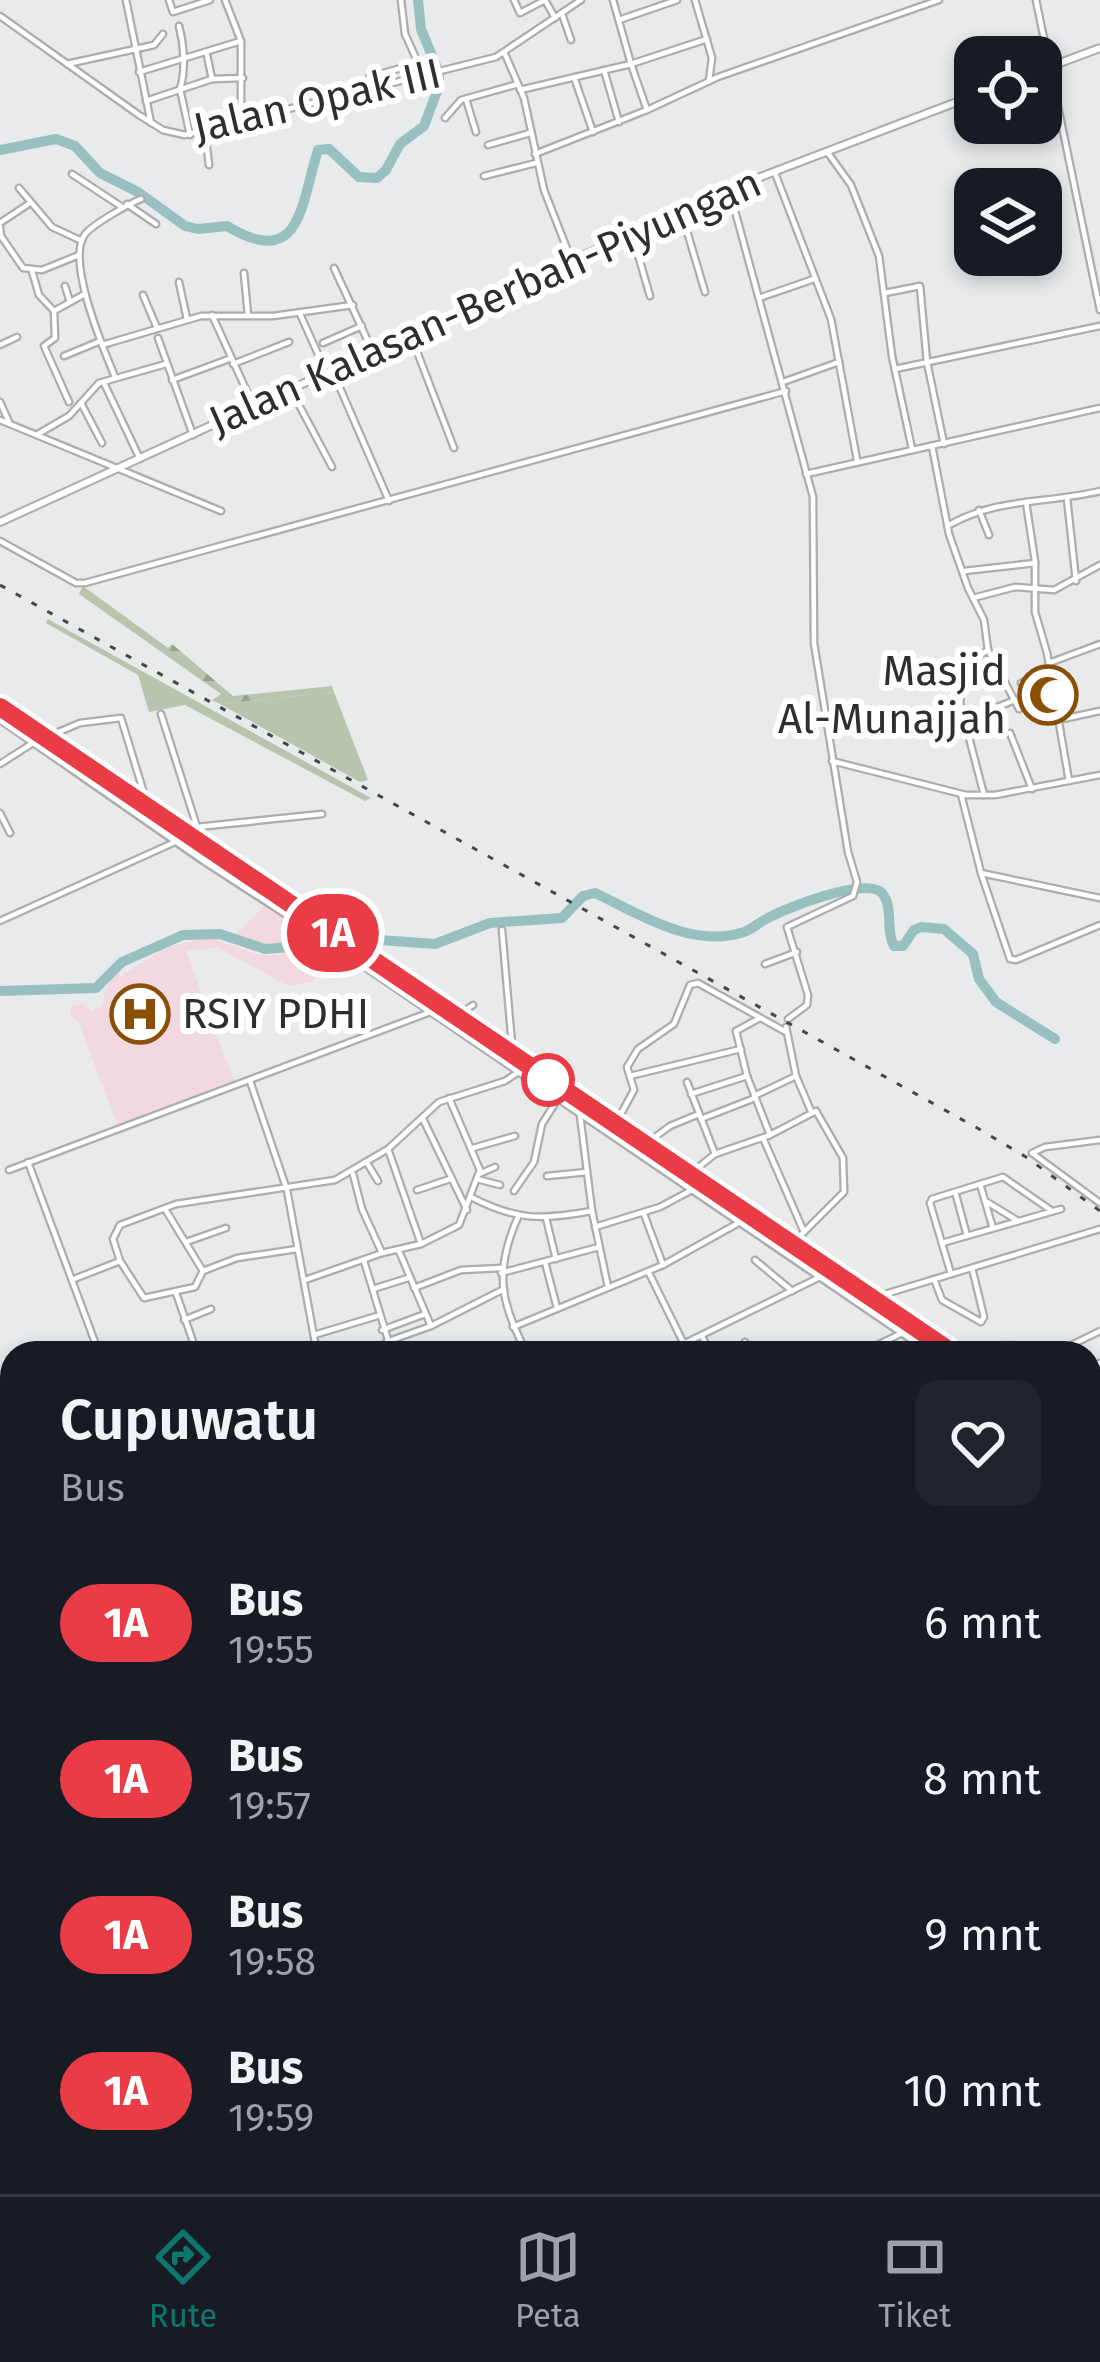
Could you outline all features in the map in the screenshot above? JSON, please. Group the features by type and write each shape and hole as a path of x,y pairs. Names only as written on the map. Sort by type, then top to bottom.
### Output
{"highway":[{"path":"0,707 40,740 187,834"},
{"path":"0,716 187,834 207,854 455,1017 520,1071 694,1188 793,1244 935,1341"},
{"path":"354,951 433,1011 513,1056 690,1174 821,1276 920,1341"}],"street":[{"path":"127,0 152,123"},
{"path":"169,0 173,11 210,0"},
{"path":"225,0 241,41 241,124"},
{"path":"401,0 406,34 426,75"},
{"path":"514,0 520,13 545,0 571,40"},
{"name":"Jalan Opak III","path":"0,16 152,123 168,133 190,135 505,53 580,0"},
{"path":"614,0 647,110"},
{"path":"619,20 677,0"},
{"path":"695,0 712,65 709,81"},
{"path":"535,154 709,81 939,0"},
{"path":"1036,0 1041,36"},
{"path":"178,26 184,47 180,89 190,135"},
{"path":"696,33 704,29"},
{"path":"67,64 157,44 163,34"},
{"path":"445,118 454,104 466,98 631,64 707,39"},
{"path":"139,72 241,41"},
{"path":"1062,63 1100,48"},
{"path":"505,53 519,87 536,164 572,262"},
{"path":"207,54 212,79"},
{"path":"369,76 419,63"},
{"path":"604,70 619,122"},
{"path":"574,77 593,132"},
{"path":"146,101 212,79 243,78"},
{"path":"466,98 476,132"},
{"name":"Jalan Kalasan-Berbah-Piyungan","path":"0,522 729,189 954,103"},
{"path":"205,132 209,165"},
{"path":"488,145 530,133"},
{"path":"1062,136 1100,310"},
{"path":"826,151 851,184 879,256 912,449"},
{"path":"484,176 536,164"},
{"path":"774,170 831,320 857,460"},
{"path":"72,174 156,224"},
{"path":"19,188 52,227 82,241"},
{"path":"729,189 815,513 814,643 857,886 853,896 790,923 808,1000 786,1026"},
{"path":"115,377 83,295 82,241 87,231 141,199"},
{"path":"32,201 0,225 1,236 21,267 32,271 82,254"},
{"path":"681,212 705,292"},
{"path":"632,234 650,296"},
{"path":"1086,238 1100,236"},
{"path":"865,260 879,256"},
{"path":"334,268 373,353"},
{"path":"32,271 39,295 54,310 55,338 44,346 69,401"},
{"path":"244,273 248,315"},
{"path":"759,298 814,279"},
{"path":"179,282 187,319"},
{"path":"65,286 70,302"},
{"path":"885,293 920,286 927,362 944,444"},
{"path":"54,310 83,295"},
{"path":"143,295 157,328"},
{"path":"64,356 212,314 300,314 352,305"},
{"path":"212,314 254,407"},
{"path":"300,314 389,500"},
{"path":"322,343 362,326"},
{"path":"895,369 1100,326"},
{"path":"411,336 454,448"},
{"path":"0,345 17,337"},
{"path":"158,338 193,435"},
{"path":"172,380 289,342"},
{"path":"783,382 839,362"},
{"path":"37,435 69,416 103,381 166,364"},
{"path":"103,381 140,459"},
{"path":"291,390 332,467"},
{"path":"0,541 79,584 786,392"},
{"path":"0,402 10,424"},
{"path":"81,403 102,442"},
{"path":"806,475 1100,408"},
{"path":"0,420 221,511"},
{"path":"0,431 10,424"},
{"path":"932,446 962,572 984,620 988,650 1019,709"},
{"path":"949,526 979,510 1100,491"},
{"path":"1067,498 1076,581"},
{"path":"1026,502 1036,563 1035,612 1069,781"},
{"path":"979,510 989,535"},
{"path":"962,572 1036,563"},
{"path":"973,598 1015,587 1054,590 1097,567 1099,582"},
{"path":"1021,683 1100,644"},
{"path":"985,795 960,703 964,665 988,650"},
{"path":"965,720 1015,700"},
{"path":"1036,706 1055,700"},
{"path":"1058,720 1100,711"},
{"path":"161,714 187,834"},
{"path":"0,764 80,723 124,719 146,797 142,805"},
{"path":"1010,733 1032,789"},
{"path":"832,761 962,794 1032,789 1100,775"},
{"path":"962,794 1010,959 1100,925"},
{"path":"0,813 10,833"},
{"path":"0,920 187,834 322,814"},
{"path":"981,872 1100,898"},
{"path":"502,930 513,1056"},
{"path":"765,964 797,952"},
{"path":"614,1124 634,1090 627,1067 632,1055 674,1024 694,983 760,1018 786,1026"},
{"path":"455,1017 473,1005"},
{"path":"9,1170 433,1011"},
{"path":"760,1018 736,1031 767,1136 804,1232"},
{"path":"786,1026 796,1076 840,1150 844,1192 793,1244"},
{"path":"630,1076 740,1049"},
{"path":"165,1208 203,1271 199,1285 142,1298 120,1261 113,1239 117,1228 165,1208 320,1185 353,1173 388,1149 439,1102 505,1081 520,1071"},
{"path":"691,1094 747,1076"},
{"path":"645,1145 670,1126 755,1097 796,1076"},
{"path":"250,1081 287,1190 315,1341"},
{"path":"687,1082 715,1154"},
{"path":"514,1191 534,1162 542,1124 559,1096"},
{"path":"305,1280 454,1229 467,1210 478,1177 473,1148 449,1098"},
{"path":"579,1110 608,1287"},
{"path":"690,1174 715,1154 767,1136 813,1110"},
{"path":"423,1119 467,1210"},
{"path":"473,1148 515,1136"},
{"path":"1100,1140 1045,1147 1033,1155 1100,1203"},
{"path":"388,1149 421,1244"},
{"path":"28,1162 95,1341"},
{"path":"367,1163 378,1181"},
{"path":"478,1177 495,1167"},
{"path":"547,1176 587,1172"},
{"path":"353,1173 362,1209 382,1252"},
{"path":"478,1177 500,1185"},
{"path":"951,1274 930,1202 1004,1177 1052,1211"},
{"path":"417,1190 450,1179"},
{"path":"980,1184 992,1228"},
{"path":"595,1227 643,1212 694,1188"},
{"path":"955,1192 967,1236"},
{"path":"471,1198 514,1216 546,1218 592,1210"},
{"path":"985,1201 1018,1221"},
{"path":"942,1243 1061,1209"},
{"path":"643,1212 663,1265"},
{"path":"514,1216 501,1271 521,1341"},
{"path":"546,1218 556,1258"},
{"path":"513,1327 663,1265 745,1218"},
{"path":"185,1242 226,1228"},
{"path":"872,1298 1100,1229"},
{"path":"414,1288 451,1272 501,1271 599,1247"},
{"path":"203,1271 237,1258 297,1250"},
{"path":"399,1251 431,1326"},
{"path":"755,1260 792,1291"},
{"path":"74,1280 120,1261"},
{"path":"364,1262 386,1341"},
{"path":"544,1262 557,1308"},
{"path":"934,1279 942,1300 981,1322 984,1317 972,1268"},
{"path":"648,1272 682,1341"},
{"path":"690,1341 821,1276"},
{"path":"373,1289 410,1278"},
{"path":"389,1341 431,1326 504,1289"},
{"path":"176,1293 192,1341"},
{"path":"184,1320 211,1309"},
{"path":"382,1330 425,1314"},
{"path":"314,1335 379,1316"},
{"path":"886,1341 905,1331"},
{"path":"701,1335 704,1341"}],"shaded area":[{"name":"RSIY PDHI","path":"268,903 332,951 314,981 289,986 216,947 186,951 235,1084 118,1127 78,1021 70,1016 71,1006 83,1004 92,1011 103,1005 116,971 121,976 165,948 207,937 259,955 279,955 280,948 262,948 233,936"}],"green space":[{"path":"83,586 168,648 172,644 233,696 332,686 334,692 220,704 212,700 221,694 79,594"},
{"path":"48,619 371,798 365,801 185,705 149,712 138,675 46,623"},
{"path":"334,692 368,780 360,782 220,704"}],"waterway":[{"path":"0,150 56,139 75,146 100,173 138,192 185,226 227,226 270,241 284,236 302,209 318,150 329,149 359,177 377,178 400,144 424,126 439,73 421,29 418,0"},
{"path":"0,991 96,988 122,962 183,935 220,934 265,949 380,940 435,944 490,923 562,918 583,896 595,893 667,927 725,936 747,931 777,913 826,895 860,888 874,889 886,899 894,946 903,946 921,927 944,929 973,954 979,979 996,1002 1055,1039"}],"railway":[{"path":"0,585 979,1129 1100,1211"}],"bus line":[{"name":"1A","path":"0,707 935,1341"}],"place":[{"name":"Masjid Al-Munajjah","path":"1048,695"},
{"name":"RSIY PDHI","path":"140,1014"}]}
